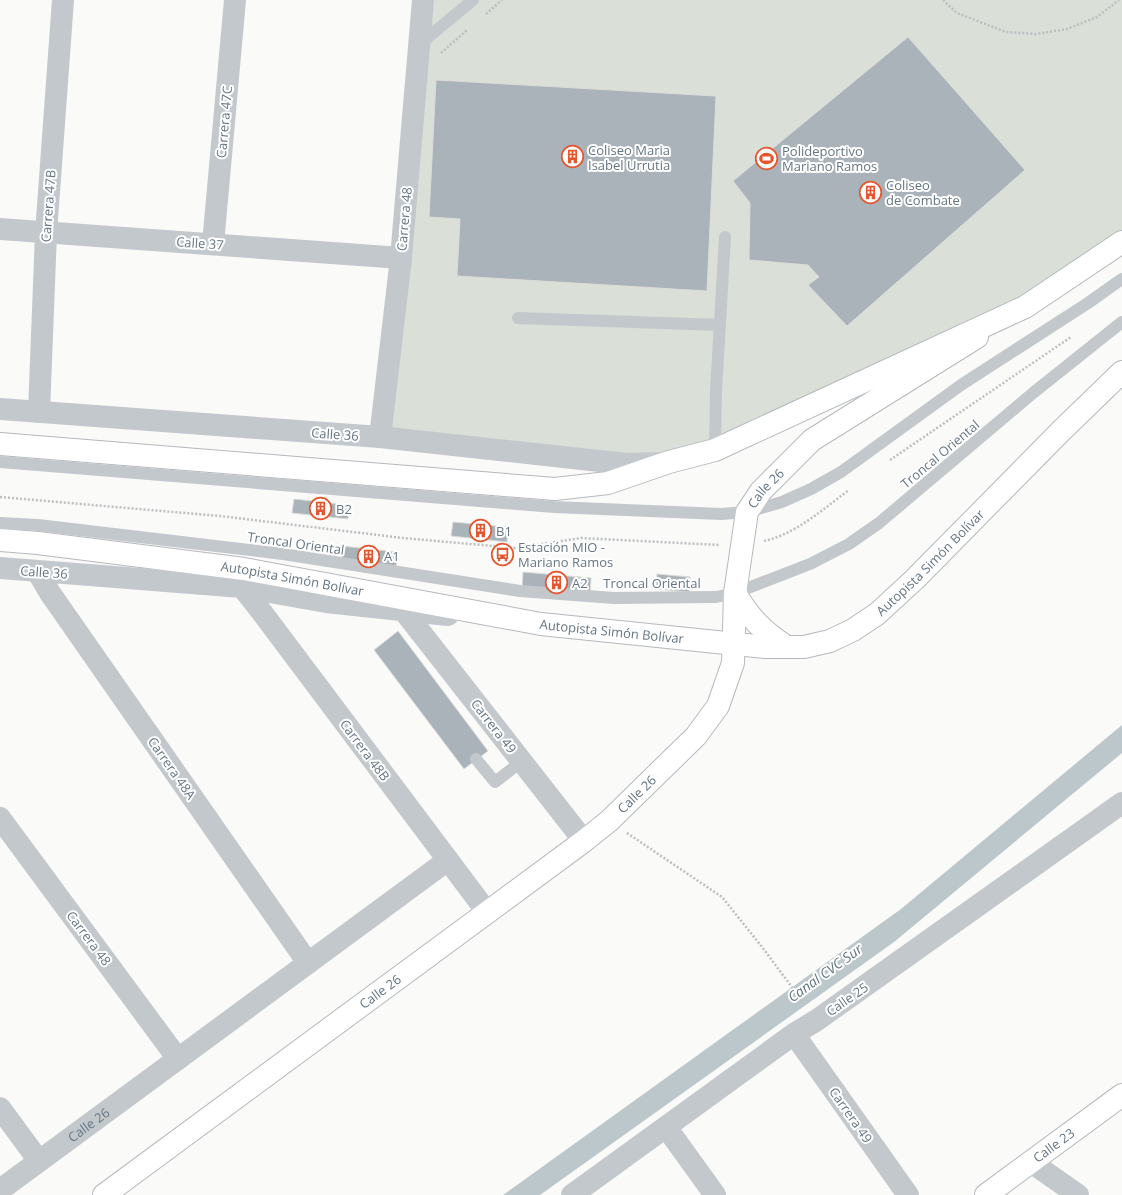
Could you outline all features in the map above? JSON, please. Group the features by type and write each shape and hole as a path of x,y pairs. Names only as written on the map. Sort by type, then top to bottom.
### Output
{"main road":[{"path":"0,444 555,489 608,483 668,462 715,450 1025,307 1122,242"},
{"name":"Calle 26","path":"104,1195 609,821 696,736 718,706 733,663 735,593 747,512 760,491 812,440 1025,307"},
{"name":"Autopista Simón Bolívar","path":"0,540 38,543 244,569 541,624 734,644 787,648 804,647 830,641 853,630 877,614 915,579 1122,372"},
{"path":"735,593 745,610 757,624 771,637 787,648"},
{"name":"Calle 23","path":"986,1195 1122,1095"}],"street":[{"name":"Carrera 47B","path":"40,412 46,232 63,0"},
{"name":"Carrera 47C","path":"213,244 234,0"},
{"name":"Carrera 48","path":"380,438 401,258 423,0"},
{"name":"Calle 37","path":"0,229 401,258"},
{"name":"Calle 36","path":"0,409 380,438 627,464 668,462"},
{"name":"Calle 36","path":"0,568 242,588 326,602 541,624"},
{"name":"Carrera 48A","path":"37,571 50,593 308,963"},
{"name":"Carrera 48B","path":"242,588 266,617 487,912"},
{"name":"Carrera 49","path":"404,611 584,840"},
{"name":"Calle 25","path":"572,1195 794,1034 817,1020 1122,803"},
{"name":"Carrera 48","path":"0,818 178,1059"},
{"name":"Calle 26","path":"0,1190 448,860"},
{"name":"Carrera 49","path":"794,1034 908,1195"},
{"path":"0,1108 39,1161"},
{"path":"666,1127 715,1195"},
{"path":"1031,1162 1078,1195"}],"lane":[{"path":"419,45 473,0"},
{"path":"715,450 716,391 725,237"},
{"path":"0,462 554,507 721,514 747,512 782,502 811,489 841,472 961,385 1088,303 1122,279"},
{"path":"518,318 720,325"},
{"name":"Troncal Oriental","path":"0,523 283,554 520,591 614,598 716,597 735,593 810,564 849,544 867,532 1122,322"},
{"path":"476,759 495,782 522,761"}],"path":[{"path":"485,15 502,0"},
{"path":"943,0 957,13 1006,32 1036,34 1067,29 1097,17 1119,0"},
{"path":"417,74 468,30"},
{"path":"0,497 220,516 403,538 515,548 581,538 694,543"},
{"path":"609,821 722,897 808,1008"}],"shaded area":[{"name":"Polideportivo Mariano Ramos","path":"423,0 1122,0 1122,242 1066,279 669,462 380,437"}],"water":[{"name":"Canal CVC Sur","path":"1122,725 1122,753 894,942 540,1195 503,1195 901,909"}],"building":[{"name":"Coliseo de Combate","path":"908,37 1025,170 847,326 808,285 819,277 808,265 749,260 750,203 733,181"},
{"name":"Coliseo Maria Isabel Urrutia","path":"436,80 716,96 707,291 457,276 460,219 429,217"},
{"name":"B2","path":"294,499 349,505 348,519 292,513"},
{"name":"B1","path":"453,522 508,527 507,542 451,536"},
{"name":"A1","path":"342,546 398,552 396,566 341,560"},
{"name":"A2","path":"523,572 591,578 590,595 522,589"},
{"path":"657,574 690,577 689,592 656,589"},
{"path":"398,631 488,751 464,769 374,650"}],"place":[{"name":"Coliseo Maria Isabel Urrutia","path":"573,157"},
{"name":"Polideportivo Mariano Ramos","path":"766,158"},
{"name":"Coliseo de Combate","path":"871,192"},
{"name":"B2","path":"321,509"},
{"name":"B1","path":"480,531"},
{"name":"Estación MIO - Mariano Ramos","path":"503,554"},
{"name":"A1","path":"369,556"},
{"name":"A2","path":"557,583"}]}
